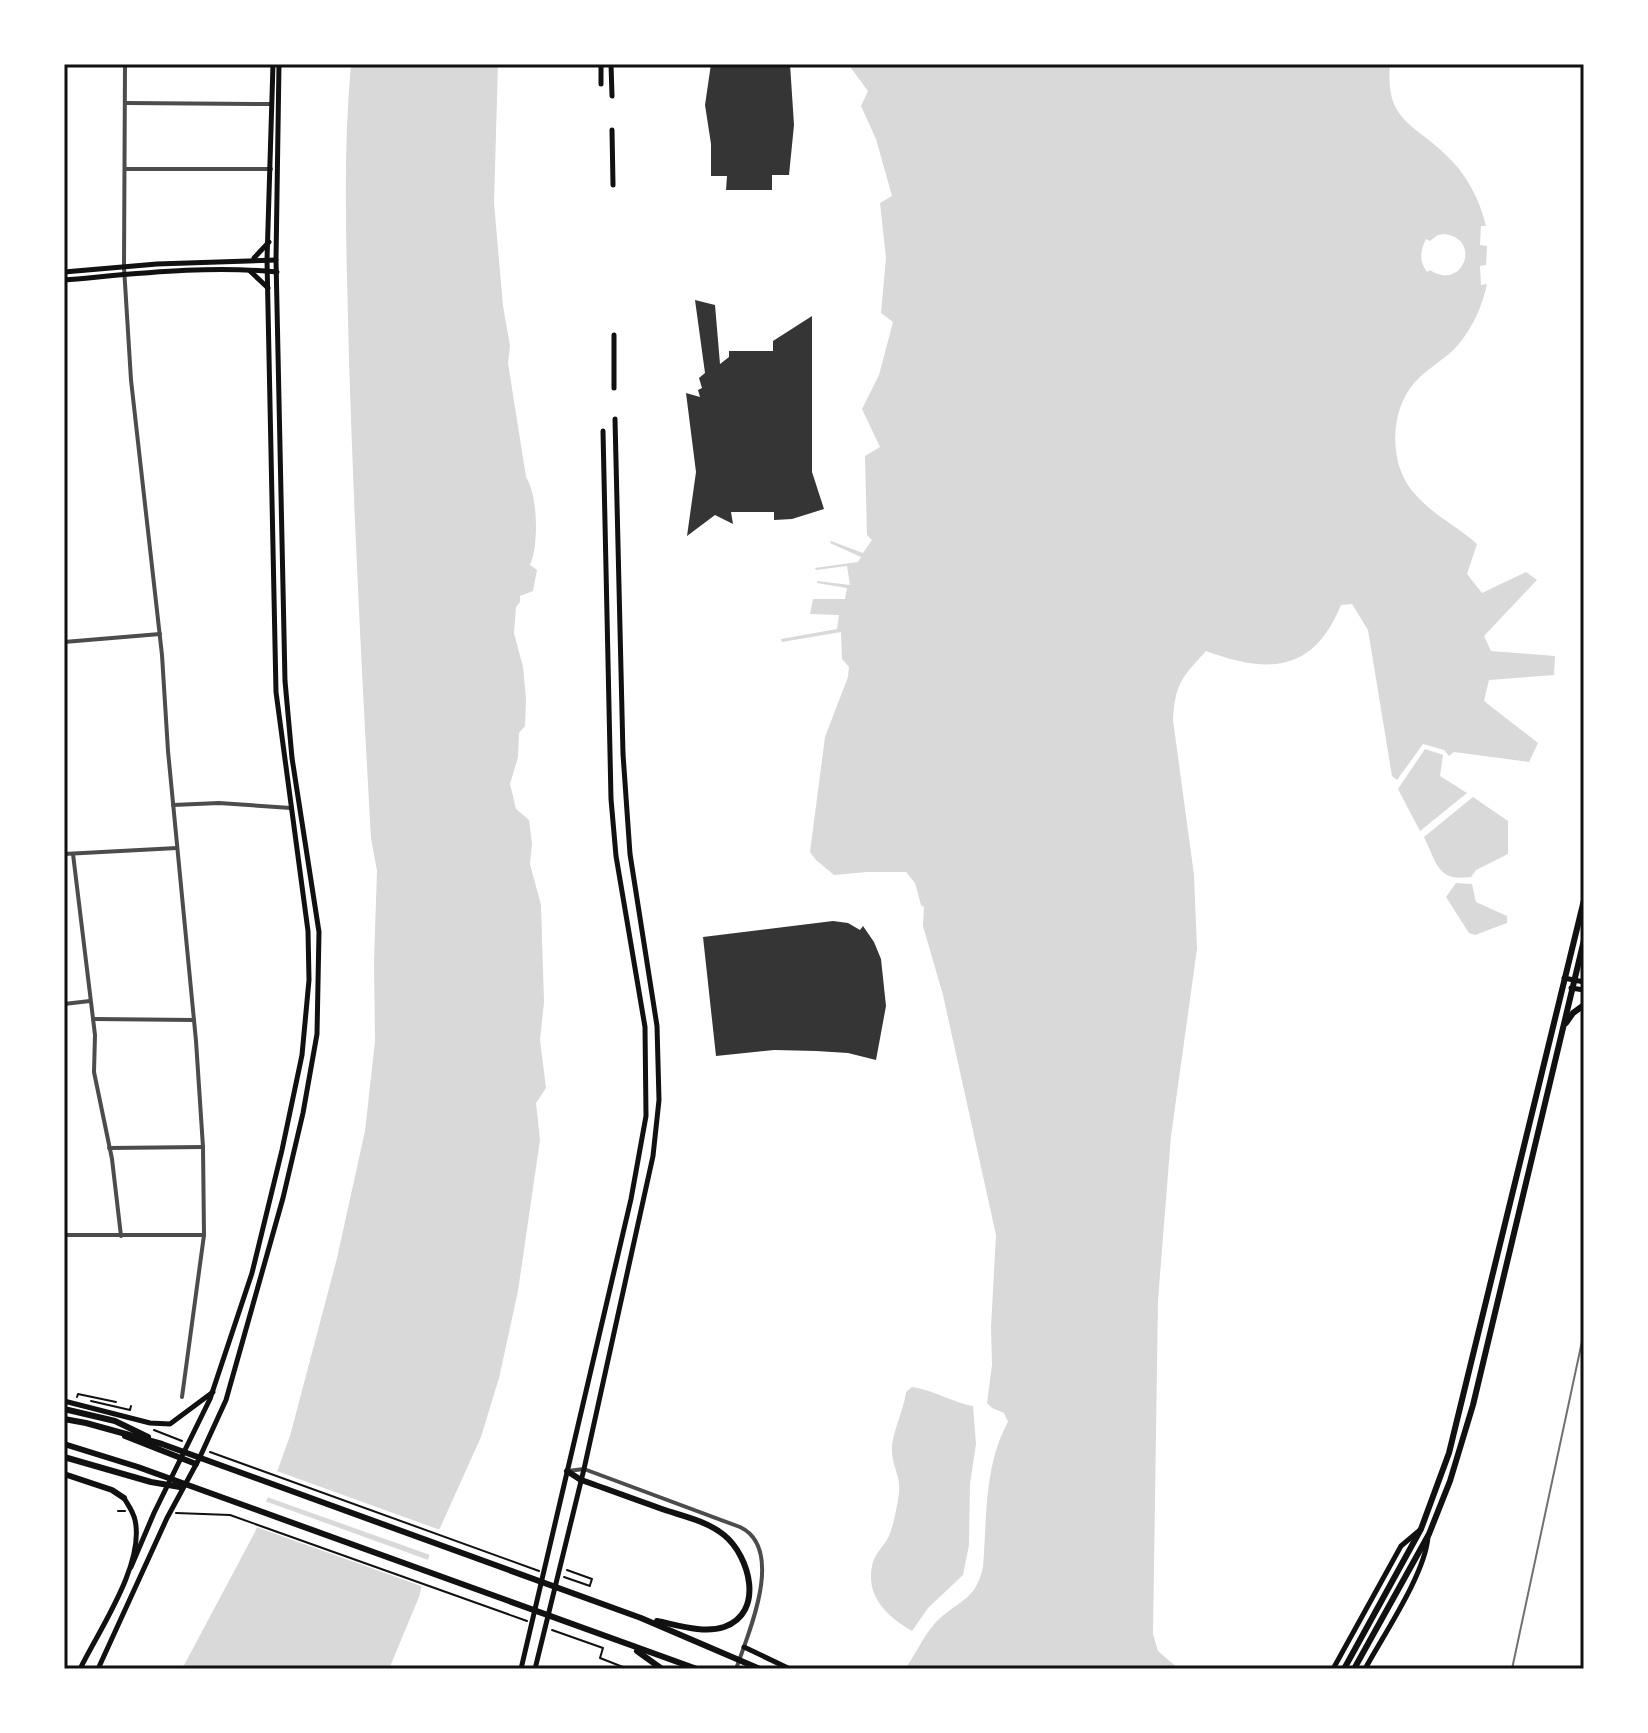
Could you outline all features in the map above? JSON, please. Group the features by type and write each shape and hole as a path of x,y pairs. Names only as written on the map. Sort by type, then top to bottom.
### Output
{"main road":[{"path":"80,1669 213,1391 252,1273 302,1055 309,980 308,931 276,692 267,271 273,64"},
{"path":"98,1669 167,1518 226,1400 263,1277 303,1113 317,1034 319,932 292,758 285,681 276,260 279,236 279,64"},
{"path":"601,64 601,84"},
{"path":"611,64 612,96"},
{"path":"612,130 613,185"},
{"path":"237,261 256,258 269,241"},
{"path":"64,272 276,260"},
{"path":"64,280 237,269 277,272"},
{"path":"237,269 250,271 268,288"},
{"path":"614,335 614,388"},
{"path":"535,1669 584,1469 653,1156 659,1100 657,1026 632,874 627,810 615,419"},
{"path":"521,1669 631,1199 647,1099 645,1027 619,875 611,799 603,431"},
{"path":"1344,1669 1421,1529 1441,1479 1463,1403 1584,900"},
{"path":"1354,1669 1429,1534 1450,1481 1473,1405 1583,948"},
{"path":"1563,982 1584,990"},
{"path":"1572,984 1584,982"},
{"path":"1561,1033 1570,1016 1584,1005"},
{"path":"64,1401 150,1423 170,1424 213,1391"},
{"path":"64,1409 115,1421 162,1444"},
{"path":"64,1418 139,1441 196,1464"},
{"path":"64,1418 162,1444 641,1618 760,1669"},
{"path":"64,1444 138,1467 697,1669"},
{"path":"64,1457 151,1482 195,1489"},
{"path":"567,1471 581,1480 704,1523 733,1543 744,1562 749,1583 743,1611 732,1623 716,1629 641,1618"},
{"path":"64,1474 112,1490 124,1498 135,1518 137,1531 131,1567"},
{"path":"1333,1669 1401,1546 1421,1529"},
{"path":"1365,1669 1413,1580 1425,1553 1429,1534"},
{"path":"631,1647 662,1669"},
{"path":"744,1647 790,1669"}],"street":[{"path":"125,64 124,267 134,410 160,634 203,1147 204,1235 182,1397"},
{"path":"125,103 272,104"},
{"path":"125,169 271,169"},
{"path":"64,642 160,634"},
{"path":"173,805 219,803 291,808"},
{"path":"64,854 177,848"},
{"path":"73,854 93,1019 94,1072 109,1148 121,1236"},
{"path":"64,1004 90,1001"},
{"path":"93,1019 194,1020"},
{"path":"109,1148 203,1147"},
{"path":"64,1235 204,1235"},
{"path":"567,1471 584,1469 740,1527 753,1535 758,1547 762,1583 736,1669"}],"path":[{"path":"116,1402 78,1394 77,1398 130,1410 131,1406"},
{"path":"149,1428 185,1442"},
{"path":"210,1452 546,1573"},
{"path":"118,1511 134,1511"},
{"path":"176,1513 230,1515 530,1622"},
{"path":"558,1567 592,1579 590,1586 561,1576"},
{"path":"544,1627 603,1648 600,1658 628,1669"}],"shaded area":[{"path":"351,64 498,64 494,203 503,306 510,346 508,363 526,477 535,508 535,546 530,565 537,570 533,591 520,596 516,607 514,633 523,667 526,699 525,726 519,733 518,757 510,784 516,809 529,820 532,844 530,864 541,905 544,1002 540,1040 546,1088 536,1103 540,1140 518,1291 499,1378 481,1437 431,1548 419,1597 389,1669 182,1669 255,1532 290,1436 337,1258 365,1131 375,1041 377,871 371,838 356,540 346,249"},
{"path":"848,64 1390,64 1392,98 1397,109 1412,127 1460,170 1476,197 1486,226 1481,226 1480,245 1487,246 1486,265 1480,266 1481,285 1487,284 1480,309 1458,345 1421,376 1407,393 1397,422 1396,453 1406,482 1415,494 1477,544 1467,574 1482,593 1526,572 1537,580 1484,636 1491,651 1555,656 1554,675 1489,680 1484,701 1538,743 1529,762 1454,752 1449,756 1444,750 1423,744 1397,780 1392,776 1368,630 1352,604 1341,605 1317,644 1302,656 1286,662 1249,663 1206,651 1186,675 1176,698 1173,720 1194,875 1197,949 1171,1136 1158,1300 1153,1634 1158,1651 1179,1669 905,1669 931,1627 971,1594 980,1578 991,1474 1008,1422 1004,1413 987,1403 992,1365 996,1235 943,995 923,926 924,907 915,883 906,872 834,875 810,852 825,737 849,667 842,659 841,632 782,642 781,639 837,629 839,615 810,614 813,599 845,599 847,588 817,581 850,585 847,566 815,568 858,562 861,557 831,541 863,553 872,540 867,535 865,456 880,447 862,409 879,375 893,322 881,313 886,258 880,203 892,196 876,139 861,106 868,91","holes":["1445,234 1457,238 1465,254 1459,270 1441,275 1430,270 1427,272 1421,256 1426,239 1430,241"]},
{"path":"1425,749 1443,755 1440,776 1467,793 1420,831 1398,789"},
{"path":"1473,797 1508,821 1508,854 1476,870 1471,877 1451,877 1440,869 1424,837"},
{"path":"1456,883 1472,884 1476,902 1507,916 1507,923 1475,935 1469,933 1446,897"},
{"path":"912,1387 973,1406 976,1444 970,1484 969,1545 963,1575 928,1608 912,1631 894,1619 879,1603 871,1574 874,1558 889,1536 895,1515 899,1487 892,1445 906,1392"}],"pier":[{"path":"274,1470 443,1531 433,1556 264,1496"},
{"path":"262,1500 431,1561 424,1587 253,1526"}],"building":[{"path":"711,64 790,64 794,125 789,175 772,175 772,190 726,190 727,176 711,176 711,144 705,105"},
{"path":"695,300 715,305 720,364 729,357 729,351 773,351 773,341 812,316 812,472 824,509 792,519 774,520 774,512 731,512 733,524 715,515 687,536 696,472 686,393 700,397 698,390 702,388 699,378 705,373"},
{"path":"833,921 848,923 860,930 863,926 881,959 886,1006 876,1060 848,1053 816,1051 774,1050 716,1056 703,937"}],"railway":[{"path":"1512,1669 1584,1332"}]}
